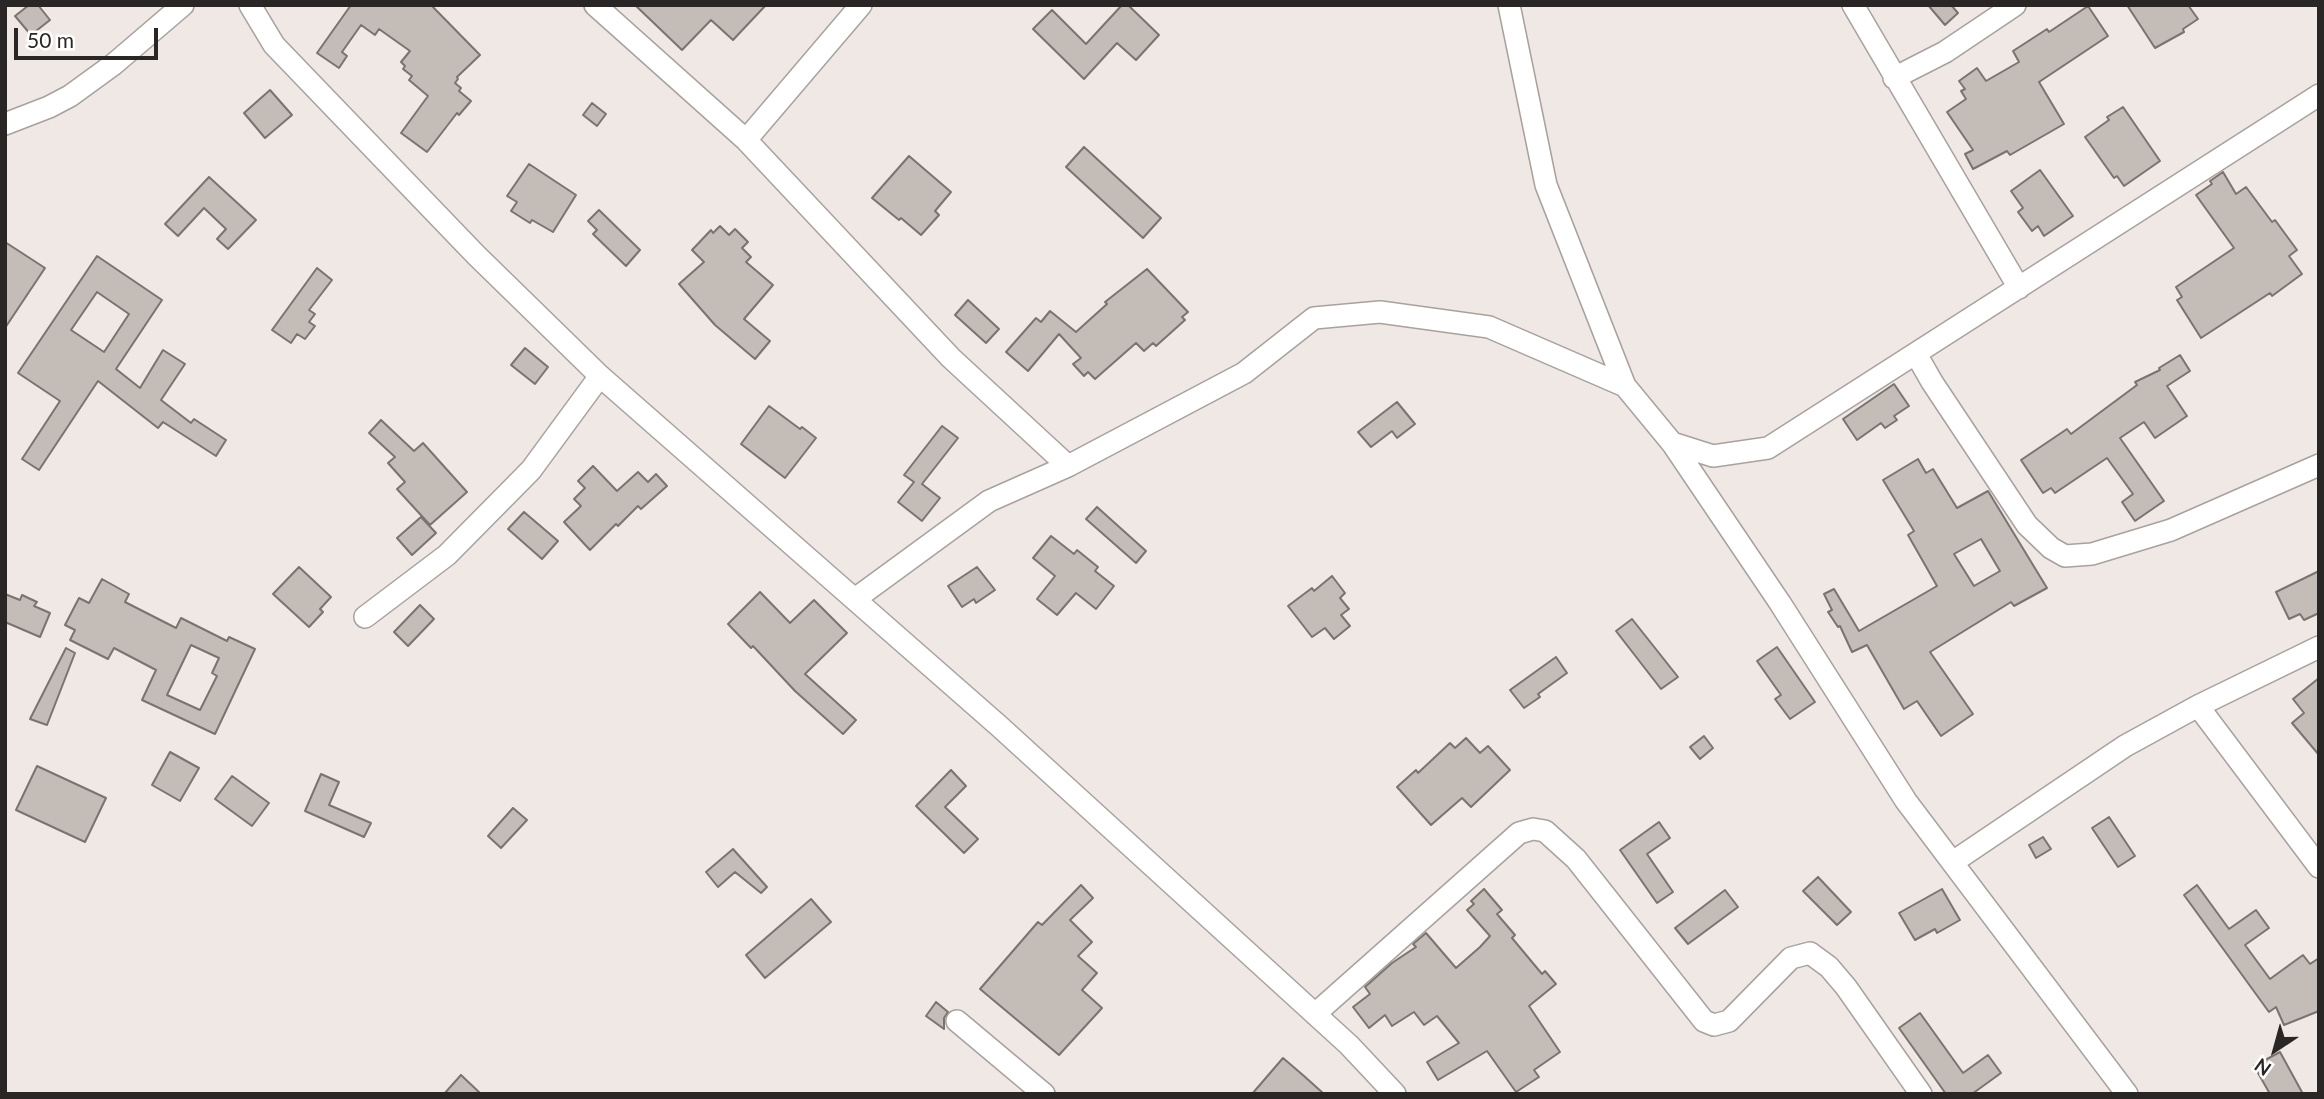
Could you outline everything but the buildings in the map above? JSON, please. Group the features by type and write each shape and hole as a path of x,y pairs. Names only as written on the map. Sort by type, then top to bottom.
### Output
{"street":[{"path":"5,124 71,96 114,64 183,5"},
{"path":"250,5 274,45 475,255 600,376 855,599 1315,1014 1349,1045 1395,1094"},
{"path":"595,5 746,140 951,358 1068,466"},
{"path":"746,140 861,5"},
{"path":"1509,5 1546,185 1625,386 1672,443 1780,603 1906,801 2127,1094"},
{"path":"1853,5 2019,288"},
{"path":"1894,78 1945,52 2015,5"},
{"path":"1672,443 1713,456 1768,448 2319,95"},
{"path":"855,599 989,501 1068,466 1244,373 1314,318 1380,312 1489,327 1625,386"},
{"path":"1916,354 2027,525 2051,548 2065,556 2092,554 2171,530 2319,466"},
{"path":"365,617 447,555 531,470 600,376"},
{"path":"1953,862 2126,746 2198,706 2319,647"},
{"path":"2198,706 2319,867"},
{"path":"1315,1014 1518,833 1533,829 1545,831 1576,859 1704,1021 1714,1026 1729,1021 1791,958 1810,953 1829,967 1846,987 1922,1094"},
{"path":"957,1021 1044,1094"}]}
